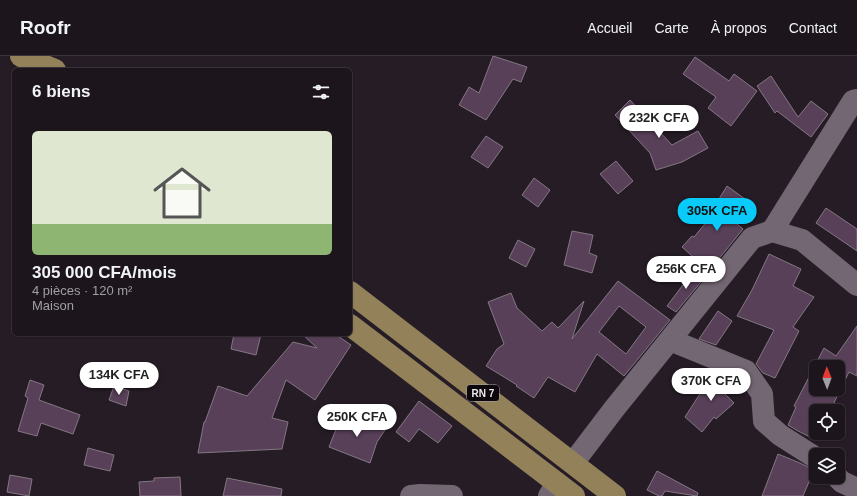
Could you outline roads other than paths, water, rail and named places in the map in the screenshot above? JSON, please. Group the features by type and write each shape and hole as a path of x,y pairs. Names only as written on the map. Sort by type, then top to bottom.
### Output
{"main road":[{"path":"16,56 27,68"},
{"path":"21,56 50,68"},
{"name":"RN 7","path":"352,294 615,496"},
{"name":"RN 7","path":"352,326 560,492"}],"street":[{"path":"772,231 853,101 857,100"},
{"path":"573,463 752,238 772,231 802,240 857,285"},
{"path":"670,340 746,371 762,394 764,421 780,435 809,454"},
{"path":"845,483 857,489"},
{"path":"411,496 452,496"}]}
